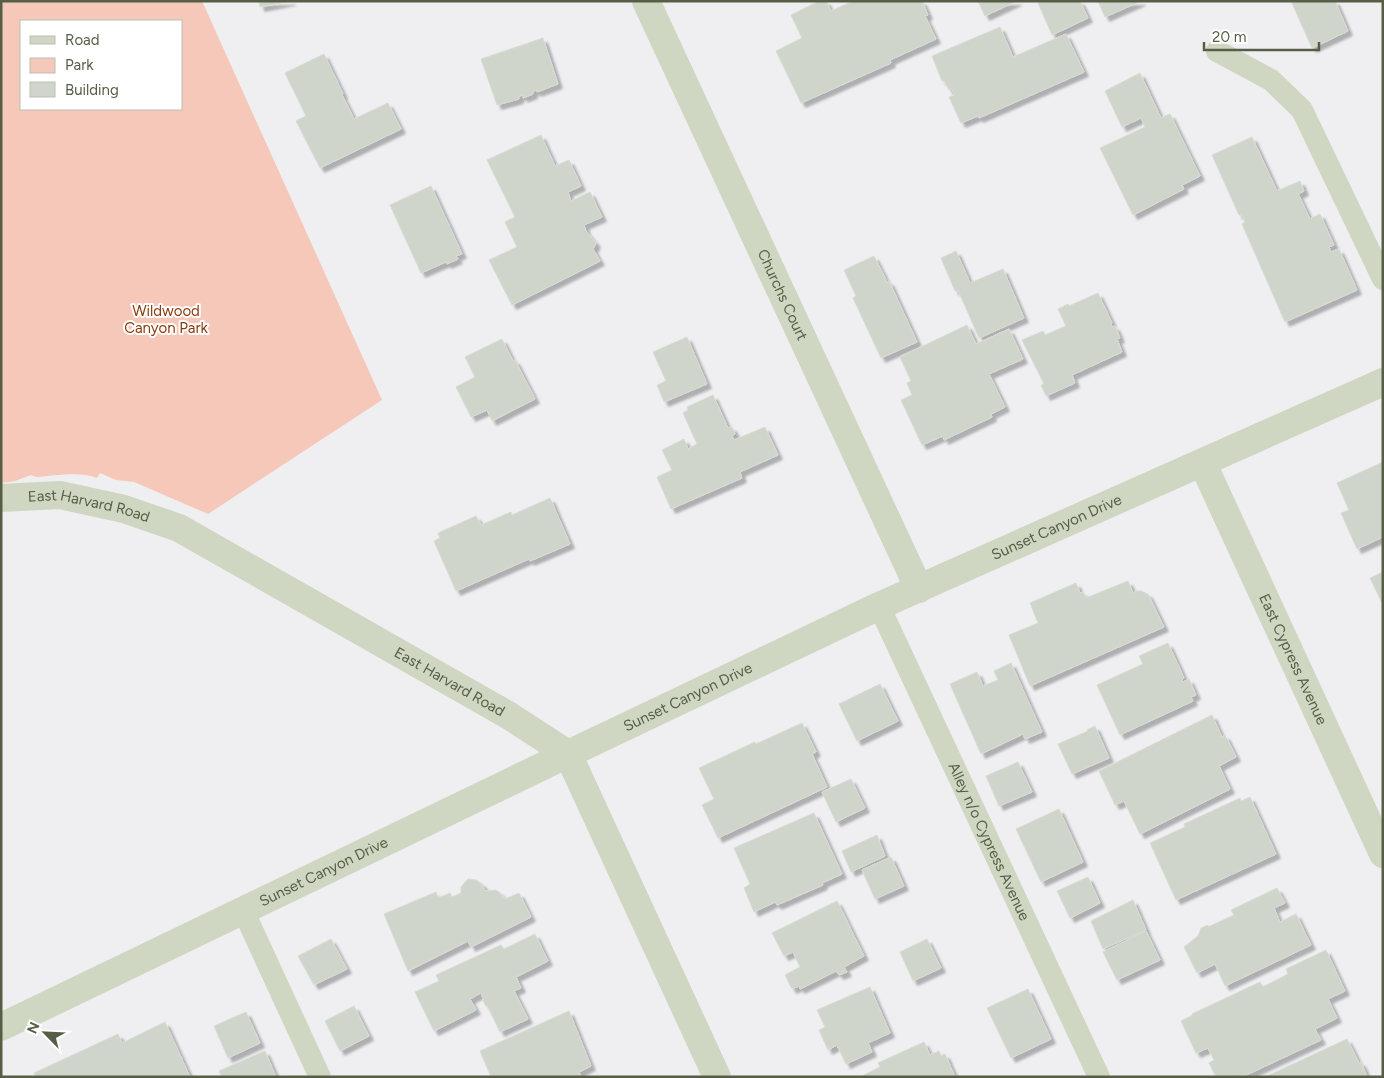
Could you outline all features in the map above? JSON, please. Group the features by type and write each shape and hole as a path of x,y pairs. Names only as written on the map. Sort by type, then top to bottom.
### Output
{"street":[{"name":"Churchs Court","path":"646,1 919,589"},
{"name":"Sunset Canyon Drive","path":"1,1027 879,606 1203,464 1383,382"},
{"name":"East Cypress Avenue","path":"1203,464 1383,854"},
{"name":"East Harvard Road","path":"1,498 60,495 124,509 179,528 499,710 568,754"},
{"path":"568,754 717,1077"}],"lane":[{"path":"1217,51 1271,80 1302,110 1383,279"},
{"name":"Alley n/o Cypress Avenue","path":"879,606 1099,1077"},
{"path":"243,910 320,1077"}],"green space":[{"name":"Wildwood Canyon Park","path":"1,1 202,1 382,400 208,514 134,482 116,480 100,473 97,478 75,474 36,477 31,475 15,481 1,483"}],"building":[{"path":"259,1 291,1 260,7"},
{"path":"819,1 826,1 831,11 853,1 922,1 928,15 925,16 936,39 890,60 891,63 801,103 776,51 802,38 791,15"},
{"path":"978,1 1017,1 985,16"},
{"path":"1041,1 1080,1 1088,18 1052,35 1038,3"},
{"path":"1098,1 1141,1 1105,17"},
{"path":"1291,1 1335,1 1348,31 1312,48"},
{"path":"1000,27 1013,57 1066,34 1084,72 979,118 978,116 961,123 949,97 955,95 952,89 949,90 944,80 942,81 932,56"},
{"path":"543,38 558,84 537,92 537,90 533,91 533,94 523,98 523,95 519,96 519,99 497,105 481,59"},
{"path":"324,54 354,119 388,103 401,129 320,168 296,121 306,116 285,73"},
{"path":"1140,73 1161,118 1170,114 1200,176 1182,185 1184,189 1133,215 1100,148 1145,127 1141,118 1122,127 1105,91"},
{"path":"541,135 555,166 569,160 581,186 568,192 571,201 590,192 602,217 584,225 586,231 596,243 593,249 600,261 512,305 489,260 517,247 505,222 515,217 487,160"},
{"path":"1252,137 1277,191 1300,181 1304,191 1298,194 1310,219 1320,214 1334,245 1329,247 1331,252 1339,249 1357,290 1285,322 1242,224 1245,222 1242,214 1239,215 1212,155"},
{"path":"431,186 462,254 456,256 458,259 421,273 390,205"},
{"path":"956,251 970,283 1003,269 1024,318 979,338 958,290 955,291 941,258"},
{"path":"874,256 887,282 889,281 917,342 881,358 853,298 856,296 844,270"},
{"path":"1098,293 1112,323 1112,327 1115,326 1120,338 1117,339 1122,352 1072,375 1075,383 1046,396 1041,385 1044,384 1022,340 1043,331 1045,335 1066,326 1058,309"},
{"path":"967,325 976,344 1009,329 1023,359 989,374 1005,407 991,414 992,417 944,440 943,436 922,445 901,400 912,395 907,383 911,381 900,357"},
{"path":"687,337 707,384 664,402 657,385 666,381 653,352"},
{"path":"502,339 535,399 492,421 487,410 471,417 456,387 475,377 465,357"},
{"path":"713,395 728,428 732,427 735,434 732,436 734,440 765,427 778,455 740,472 742,478 671,509 657,477 672,470 662,450 684,439 688,449 697,444 683,413 688,410 687,407"},
{"path":"1383,462 1383,537 1357,549 1341,513 1349,510 1337,483"},
{"path":"550,498 570,544 530,561 529,559 456,591 434,541 440,538 438,533 476,516 481,525 511,512 512,515"},
{"path":"1383,572 1383,605 1370,578"},
{"path":"1128,581 1133,593 1141,591 1148,594 1164,627 1030,686 1009,635 1038,623 1030,603 1076,583 1080,593 1083,592 1086,598"},
{"path":"1168,643 1184,678 1182,679 1183,682 1189,679 1196,695 1191,697 1193,701 1120,735 1097,685 1143,664 1139,656"},
{"path":"1011,663 1042,732 1025,739 1023,734 981,754 950,684 977,672 983,686 998,680 994,671"},
{"path":"880,684 898,721 857,741 839,704"},
{"path":"1212,715 1222,737 1225,735 1236,757 1219,766 1230,789 1140,834 1124,801 1115,805 1099,771"},
{"path":"802,723 816,752 812,754 827,787 718,838 702,805 714,799 699,768"},
{"path":"1095,726 1109,758 1072,774 1058,744"},
{"path":"1018,762 1032,792 999,806 986,776"},
{"path":"851,779 865,808 836,822 822,792"},
{"path":"1250,797 1276,854 1176,900 1150,843 1185,827 1184,824 1240,798 1241,801"},
{"path":"1059,809 1083,862 1041,882 1016,829"},
{"path":"814,813 842,874 822,883 823,885 777,905 775,902 754,912 744,888 750,884 734,848"},
{"path":"877,835 885,856 851,872 842,851"},
{"path":"891,857 904,886 875,899 862,870"},
{"path":"1088,877 1100,903 1070,918 1057,891"},
{"path":"468,879 476,880 482,884 485,891 496,890 505,899 519,893 531,917 471,947 468,941 408,971 384,914 436,892 438,898 450,893 452,897 461,893 461,887"},
{"path":"1277,888 1285,903 1274,908 1280,922 1296,914 1311,945 1225,986 1215,964 1197,973 1184,947 1198,936 1201,928 1208,925 1208,927 1234,915 1231,910"},
{"path":"1133,900 1146,930 1103,949 1091,921"},
{"path":"837,901 864,956 844,967 847,972 839,975 836,971 800,989 799,986 792,989 785,975 800,967 793,952 784,956 772,933"},
{"path":"1146,931 1160,960 1117,980 1103,952"},
{"path":"535,934 548,961 516,977 521,988 514,991 528,1019 500,1032 488,1007 485,1005 481,993 470,999 476,1010 434,1031 415,992 439,981 436,975 501,945 504,949"},
{"path":"331,939 347,969 314,985 298,956"},
{"path":"927,939 941,968 913,981 900,952"},
{"path":"1326,950 1345,991 1328,999 1337,1018 1315,1029 1321,1040 1242,1077 1237,1077 1236,1074 1231,1077 1216,1077 1209,1063 1214,1060 1208,1048 1196,1053 1181,1021 1260,982 1263,987 1288,974 1286,969"},
{"path":"870,987 890,1033 868,1043 872,1052 846,1064 837,1045 828,1050 819,1030 825,1027 817,1010"},
{"path":"1028,989 1051,1039 1011,1058 987,1008"},
{"path":"354,1006 369,1036 340,1051 325,1021"},
{"path":"569,1011 591,1066 579,1072 581,1077 491,1077 480,1051"},
{"path":"246,1012 260,1043 228,1058 214,1026"},
{"path":"165,1022 190,1077 36,1077 34,1073 118,1034 122,1043"},
{"path":"1347,1039 1359,1063 1361,1062 1367,1077 1265,1077"},
{"path":"924,1042 930,1055 939,1051 941,1056 945,1054 955,1077 860,1077 880,1067 878,1063"},
{"path":"265,1051 276,1077 222,1077 219,1071"}]}
